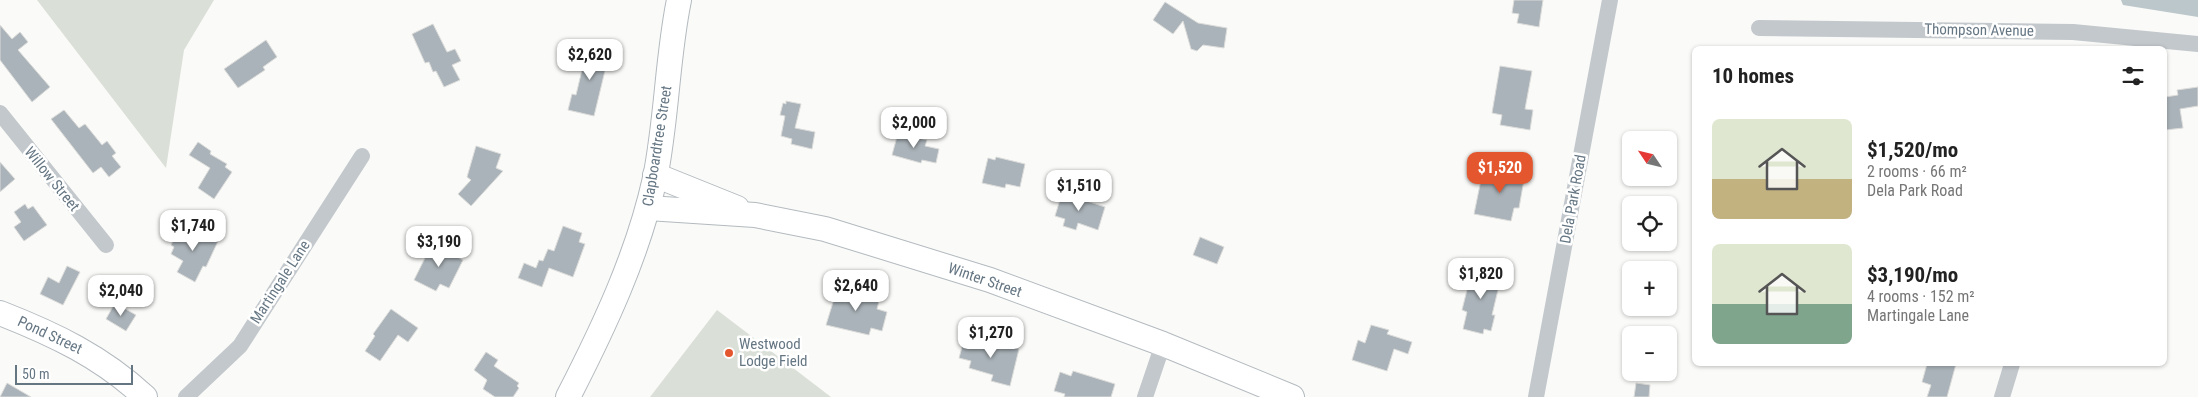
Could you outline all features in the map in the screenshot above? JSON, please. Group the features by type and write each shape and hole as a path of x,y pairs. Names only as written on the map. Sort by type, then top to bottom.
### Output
{"street":[{"name":"Clapboardtree Street","path":"568,397 622,283 648,208 655,175 679,0"},
{"name":"Dela Park Road","path":"1536,397 1610,0"},
{"name":"Thompson Avenue","path":"1759,28 1905,29 2111,42 2198,44"},
{"name":"Willow Street","path":"0,113 106,245"},
{"name":"Martingale Lane","path":"186,397 240,346 362,156"},
{"name":"Winter Street","path":"655,175 755,215"},
{"name":"Winter Street","path":"648,208 755,215 825,229 982,278 1163,344 1292,397"},
{"name":"Pond Street","path":"0,313 55,335 89,354 121,376 145,397"},
{"path":"1145,397 1163,344"},
{"path":"2002,397 2011,366"}],"shaded area":[{"path":"37,0 214,0 184,50 166,168"},
{"path":"2121,0 2198,0 2198,17 2123,5"},
{"name":"Westwood Lodge Field","path":"717,310 831,397 650,397"}],"building":[{"path":"1514,0 1543,0 1539,27 1517,23 1519,14 1512,13"},
{"path":"1165,2 1198,23 1227,28 1224,48 1203,45 1197,51 1191,49 1183,21 1173,34 1153,20"},
{"path":"433,24 447,52 455,49 461,61 452,65 460,80 444,87 436,71 433,72 429,62 425,63 412,34"},
{"path":"0,25 12,39 20,32 28,42 18,50 50,87 32,102 0,60"},
{"path":"266,40 277,57 263,67 265,70 238,88 224,69"},
{"path":"588,45 610,50 594,116 568,110 572,94 576,95"},
{"path":"1500,66 1532,71 1525,109 1533,110 1530,130 1500,125 1502,115 1492,113"},
{"path":"2198,87 2198,106 2180,109 2183,128 2167,130 2167,97 2178,95 2177,90"},
{"path":"786,101 801,104 795,128 815,132 812,149 791,144 792,139 781,136 785,116 780,115 783,103 786,104"},
{"path":"64,110 79,128 85,124 102,145 107,141 116,153 112,156 121,167 109,177 101,167 93,173 51,119"},
{"path":"898,133 927,140 925,146 939,149 936,163 922,160 921,163 892,155"},
{"path":"198,142 211,151 210,154 227,164 225,167 232,172 214,199 198,188 210,168 189,155"},
{"path":"476,146 501,154 496,168 503,171 471,206 458,194 471,180 467,177"},
{"path":"996,157 1025,164 1020,187 1006,184 1005,188 982,183 988,158 995,160"},
{"path":"0,162 15,179 0,192"},
{"path":"1490,167 1525,174 1519,208 1514,208 1511,221 1474,214 1481,180 1487,181"},
{"path":"1062,193 1105,207 1098,230 1078,223 1076,230 1063,226 1065,219 1055,216"},
{"path":"25,204 28,209 33,206 47,225 24,241 14,227 21,222 14,212"},
{"path":"563,226 582,233 579,242 585,244 573,277 549,268 542,287 518,278 524,263 536,268 539,260 543,261 548,249 554,251"},
{"path":"198,228 219,239 206,267 203,266 195,282 177,272 183,261 171,254 174,247 171,245 179,229 193,237"},
{"path":"1200,237 1224,247 1217,264 1193,255"},
{"path":"440,241 456,248 453,255 463,260 449,288 440,284 436,291 414,280 428,252 433,255"},
{"path":"67,266 80,272 63,305 40,294 48,277 59,283"},
{"path":"1473,266 1502,273 1492,315 1495,315 1491,331 1484,329 1483,334 1463,329 1467,312 1462,310"},
{"path":"838,286 871,296 870,299 879,301 877,309 887,312 882,331 871,328 869,335 826,325"},
{"path":"115,303 136,315 126,331 106,319"},
{"path":"391,309 418,328 408,342 398,335 380,361 365,351 375,336 373,334"},
{"path":"1371,325 1389,330 1387,334 1412,342 1408,354 1394,349 1387,371 1352,360 1358,340 1365,343"},
{"path":"977,338 1019,349 1010,386 991,381 993,375 969,368 971,361 959,358 964,340 975,343"},
{"path":"486,352 498,360 494,366 519,383 517,386 519,388 513,397 495,397 483,389 487,380 474,370"},
{"path":"1926,366 1955,366 1947,397 1927,397 1931,385 1922,382"},
{"path":"1073,371 1115,384 1111,397 1064,397 1065,394 1054,391 1060,372 1071,376"},
{"path":"7,383 31,397 0,397"},
{"path":"1636,383 1650,385 1649,397 1634,397"}],"place":[{"name":"Westwood Lodge Field","path":"729,353"}]}
